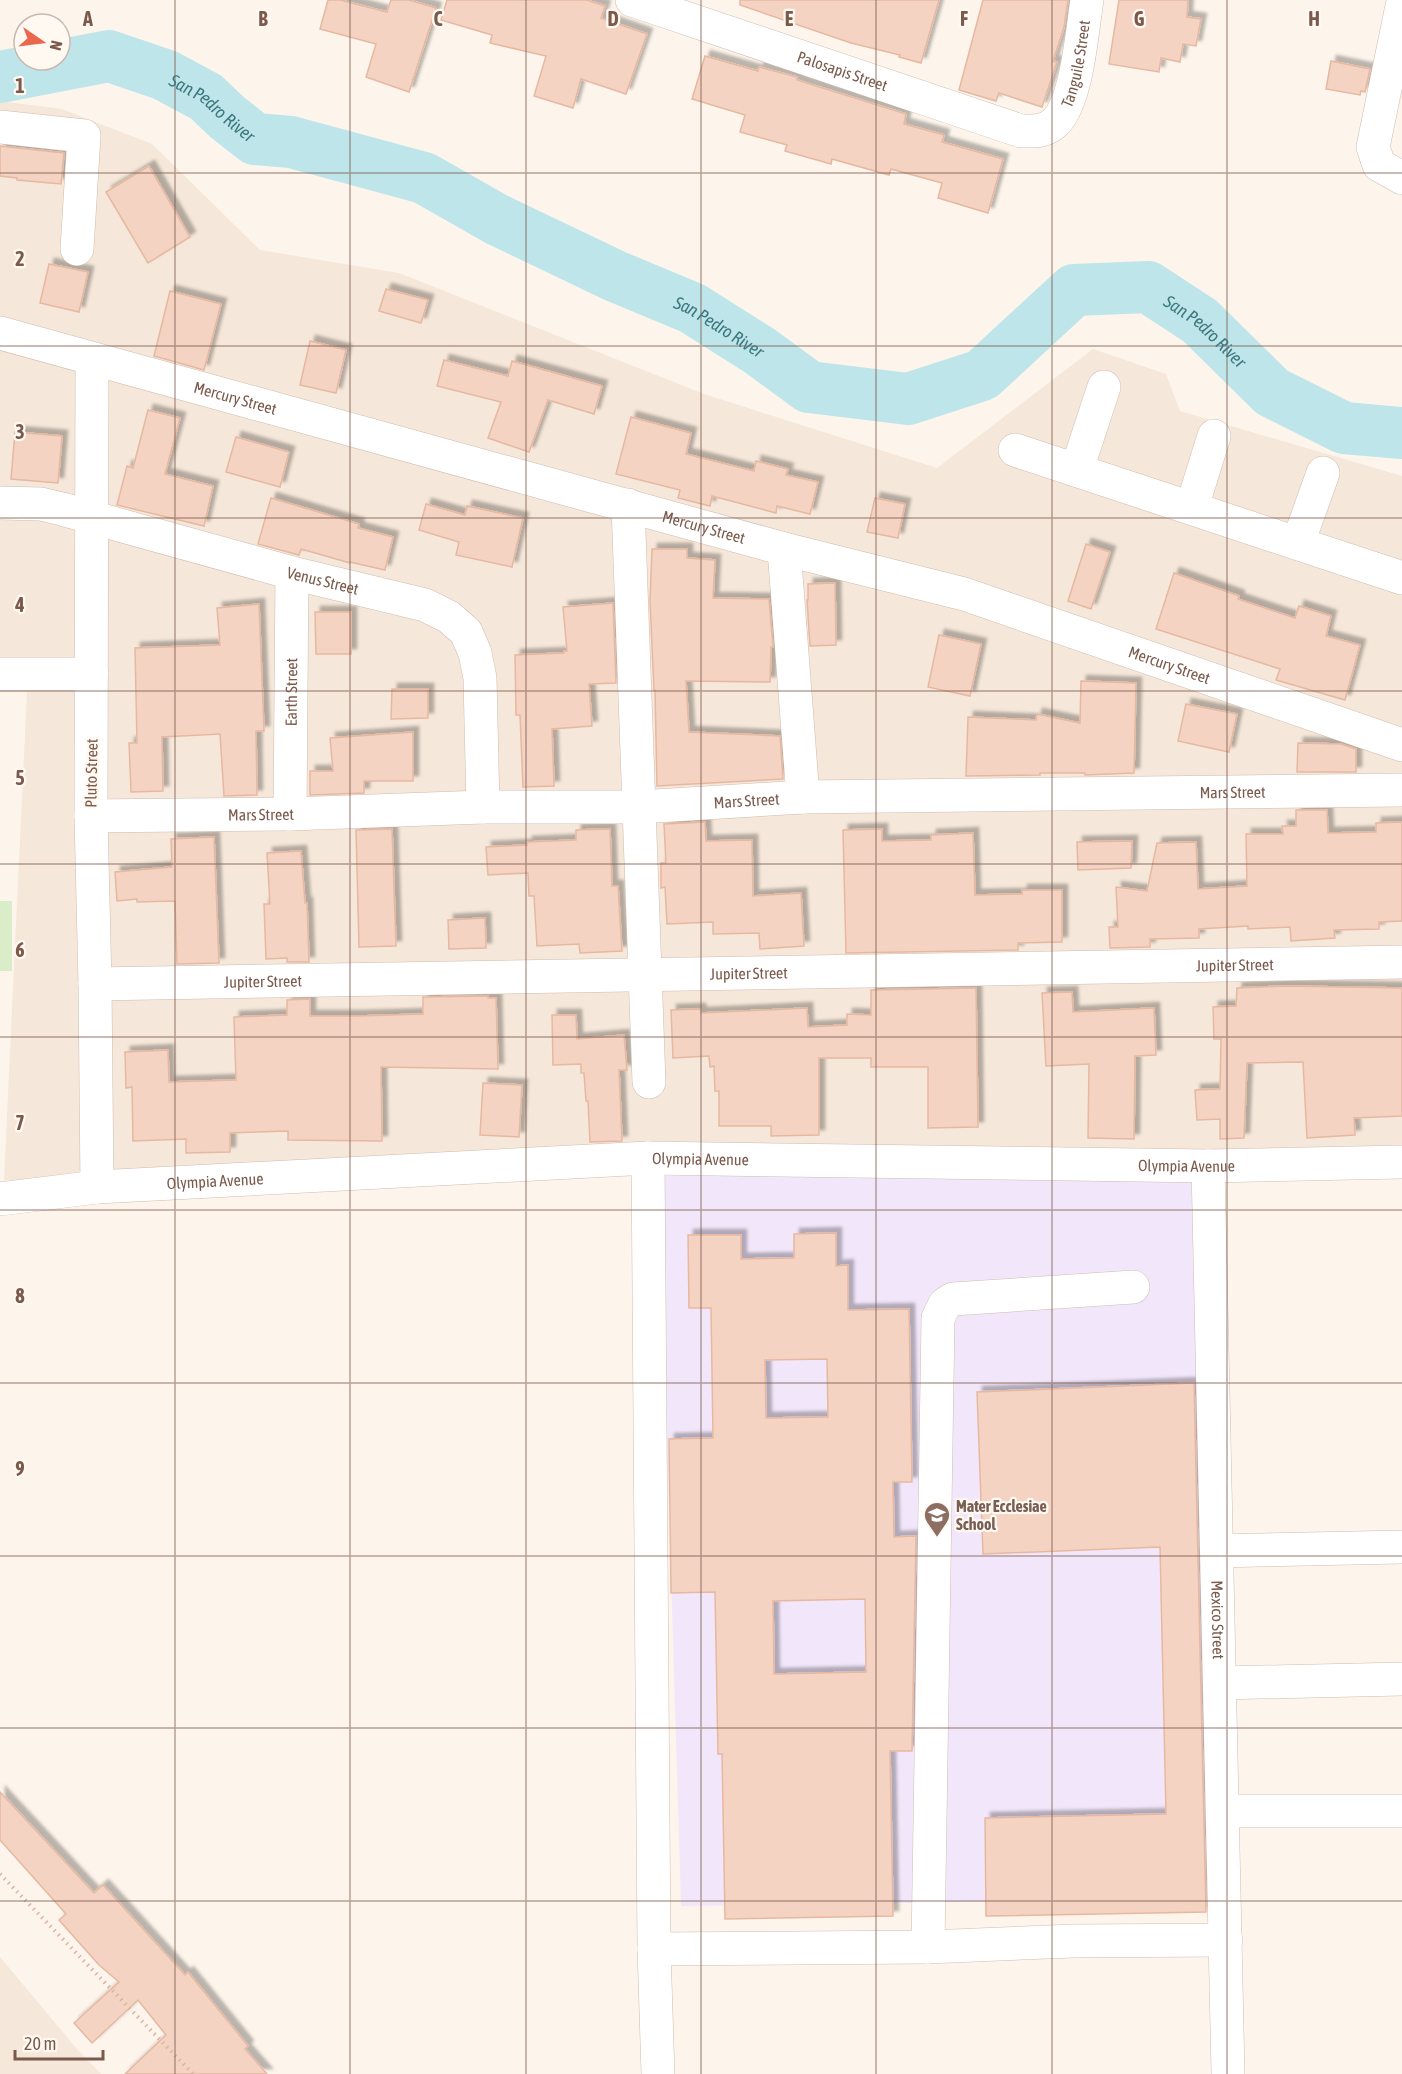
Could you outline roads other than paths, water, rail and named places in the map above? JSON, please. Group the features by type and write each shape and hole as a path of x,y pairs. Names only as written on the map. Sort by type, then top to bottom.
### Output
{"street":[{"name":"Palosapis Street","path":"632,0 1021,131 1038,132 1054,124"},
{"name":"Tanguile Street","path":"1054,124 1067,108 1073,86 1087,0"},
{"path":"1402,6 1372,147 1379,165 1402,178"},
{"path":"0,127 84,136 77,249"},
{"name":"Mercury Street","path":"0,333 784,549 964,594 1402,745"},
{"name":"Pluto Street","path":"92,360 91,816 97,1187"},
{"path":"1077,469 1104,387"},
{"path":"1192,507 1214,436"},
{"path":"1015,450 1402,578"},
{"path":"1298,543 1323,472"},
{"name":"Venus Street","path":"0,503 41,504 292,573 425,605 449,617 466,632 475,653 480,678 483,807"},
{"path":"628,505 648,1082"},
{"path":"784,549 803,797"},
{"name":"Earth Street","path":"290,814 292,573"},
{"path":"0,674 92,674"},
{"name":"Mars Street","path":"91,816 290,814 483,807 639,807 803,797 1402,790"},
{"name":"Jupiter Street","path":"95,984 1402,962"},
{"path":"648,1158 654,1949 658,2074"},
{"name":"Olympia Avenue","path":"0,1199 97,1187 648,1158 1208,1166 1402,1162"},
{"name":"Mexico Street","path":"1208,1166 1228,2074"},
{"path":"928,1947 938,1318 945,1304 953,1299 1133,1287"},
{"path":"1217,1551 1402,1547"},
{"path":"1220,1683 1402,1679"},
{"path":"1223,1811 1402,1810"},
{"path":"654,1949 928,1947 1074,1941 1226,1940"}],"waterway":[{"name":"San Pedro River","path":"0,77 109,56 165,75 206,97 255,139 291,142 424,178 496,219 615,276 692,308 760,351 809,387 908,399 982,375 1074,290 1148,287 1200,321 1272,392 1344,428 1402,433"}],"place":[{"name":"Mater Ecclesiae School","path":"937,1538"}]}
